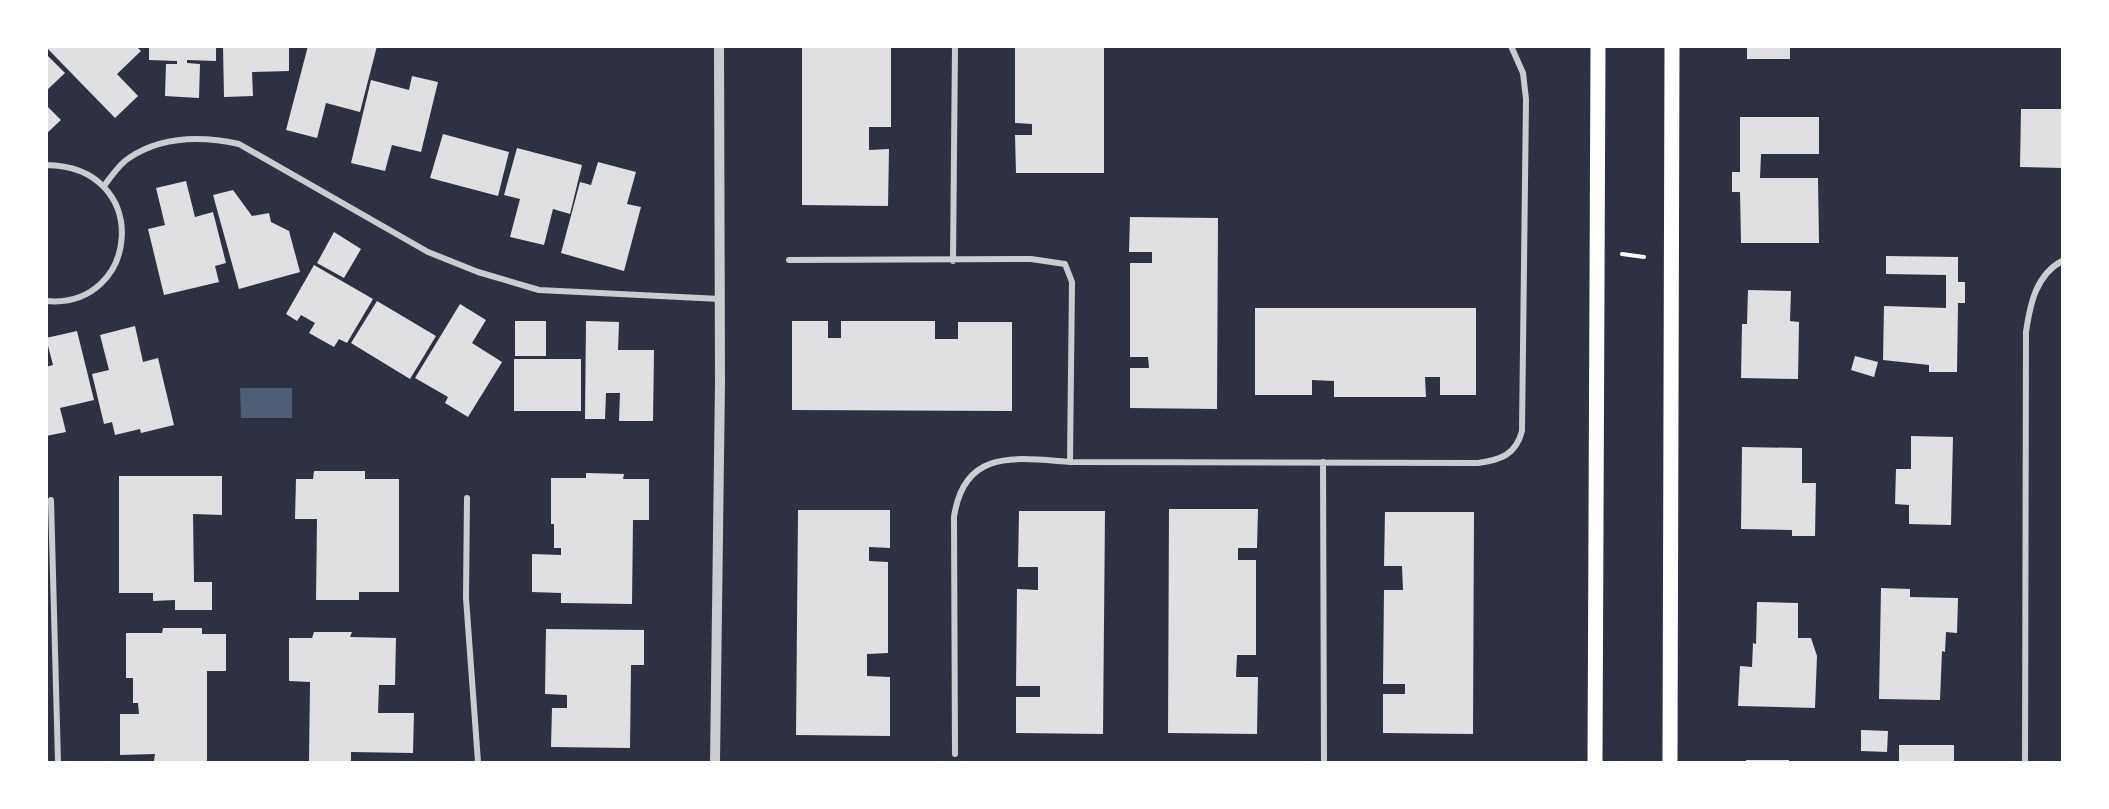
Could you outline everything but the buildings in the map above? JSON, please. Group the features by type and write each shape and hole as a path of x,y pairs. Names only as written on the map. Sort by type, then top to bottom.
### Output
{"main road":[{"path":"1595,762 1598,46"},
{"path":"1670,762 1672,46"}],"street":[{"path":"715,762 720,299 719,46"},
{"path":"953,261 955,46"},
{"path":"955,753 954,517 960,491 973,474 1004,458 1070,462 1478,463 1510,454 1519,443 1522,431 1526,99 1523,73 1511,46"},
{"path":"104,186 127,159 146,148 185,140 221,140 239,144 428,252 478,272 539,290 720,299"},
{"path":"46,165 68,166 87,173 104,186 116,204 122,225 121,247 114,268 100,285 81,297 59,302 46,301"},
{"path":"789,260 1031,259 1060,261 1068,268 1073,291 1070,462"},
{"path":"2025,762 2026,332 2032,299 2038,284 2047,272 2062,261"},
{"path":"1323,462 1324,760"},
{"path":"467,498 466,598 478,762"},
{"path":"51,500 58,762"}],"path":[{"path":"1622,254 1644,257"}],"water":[{"path":"240,388 292,388 292,418 241,418"}]}
